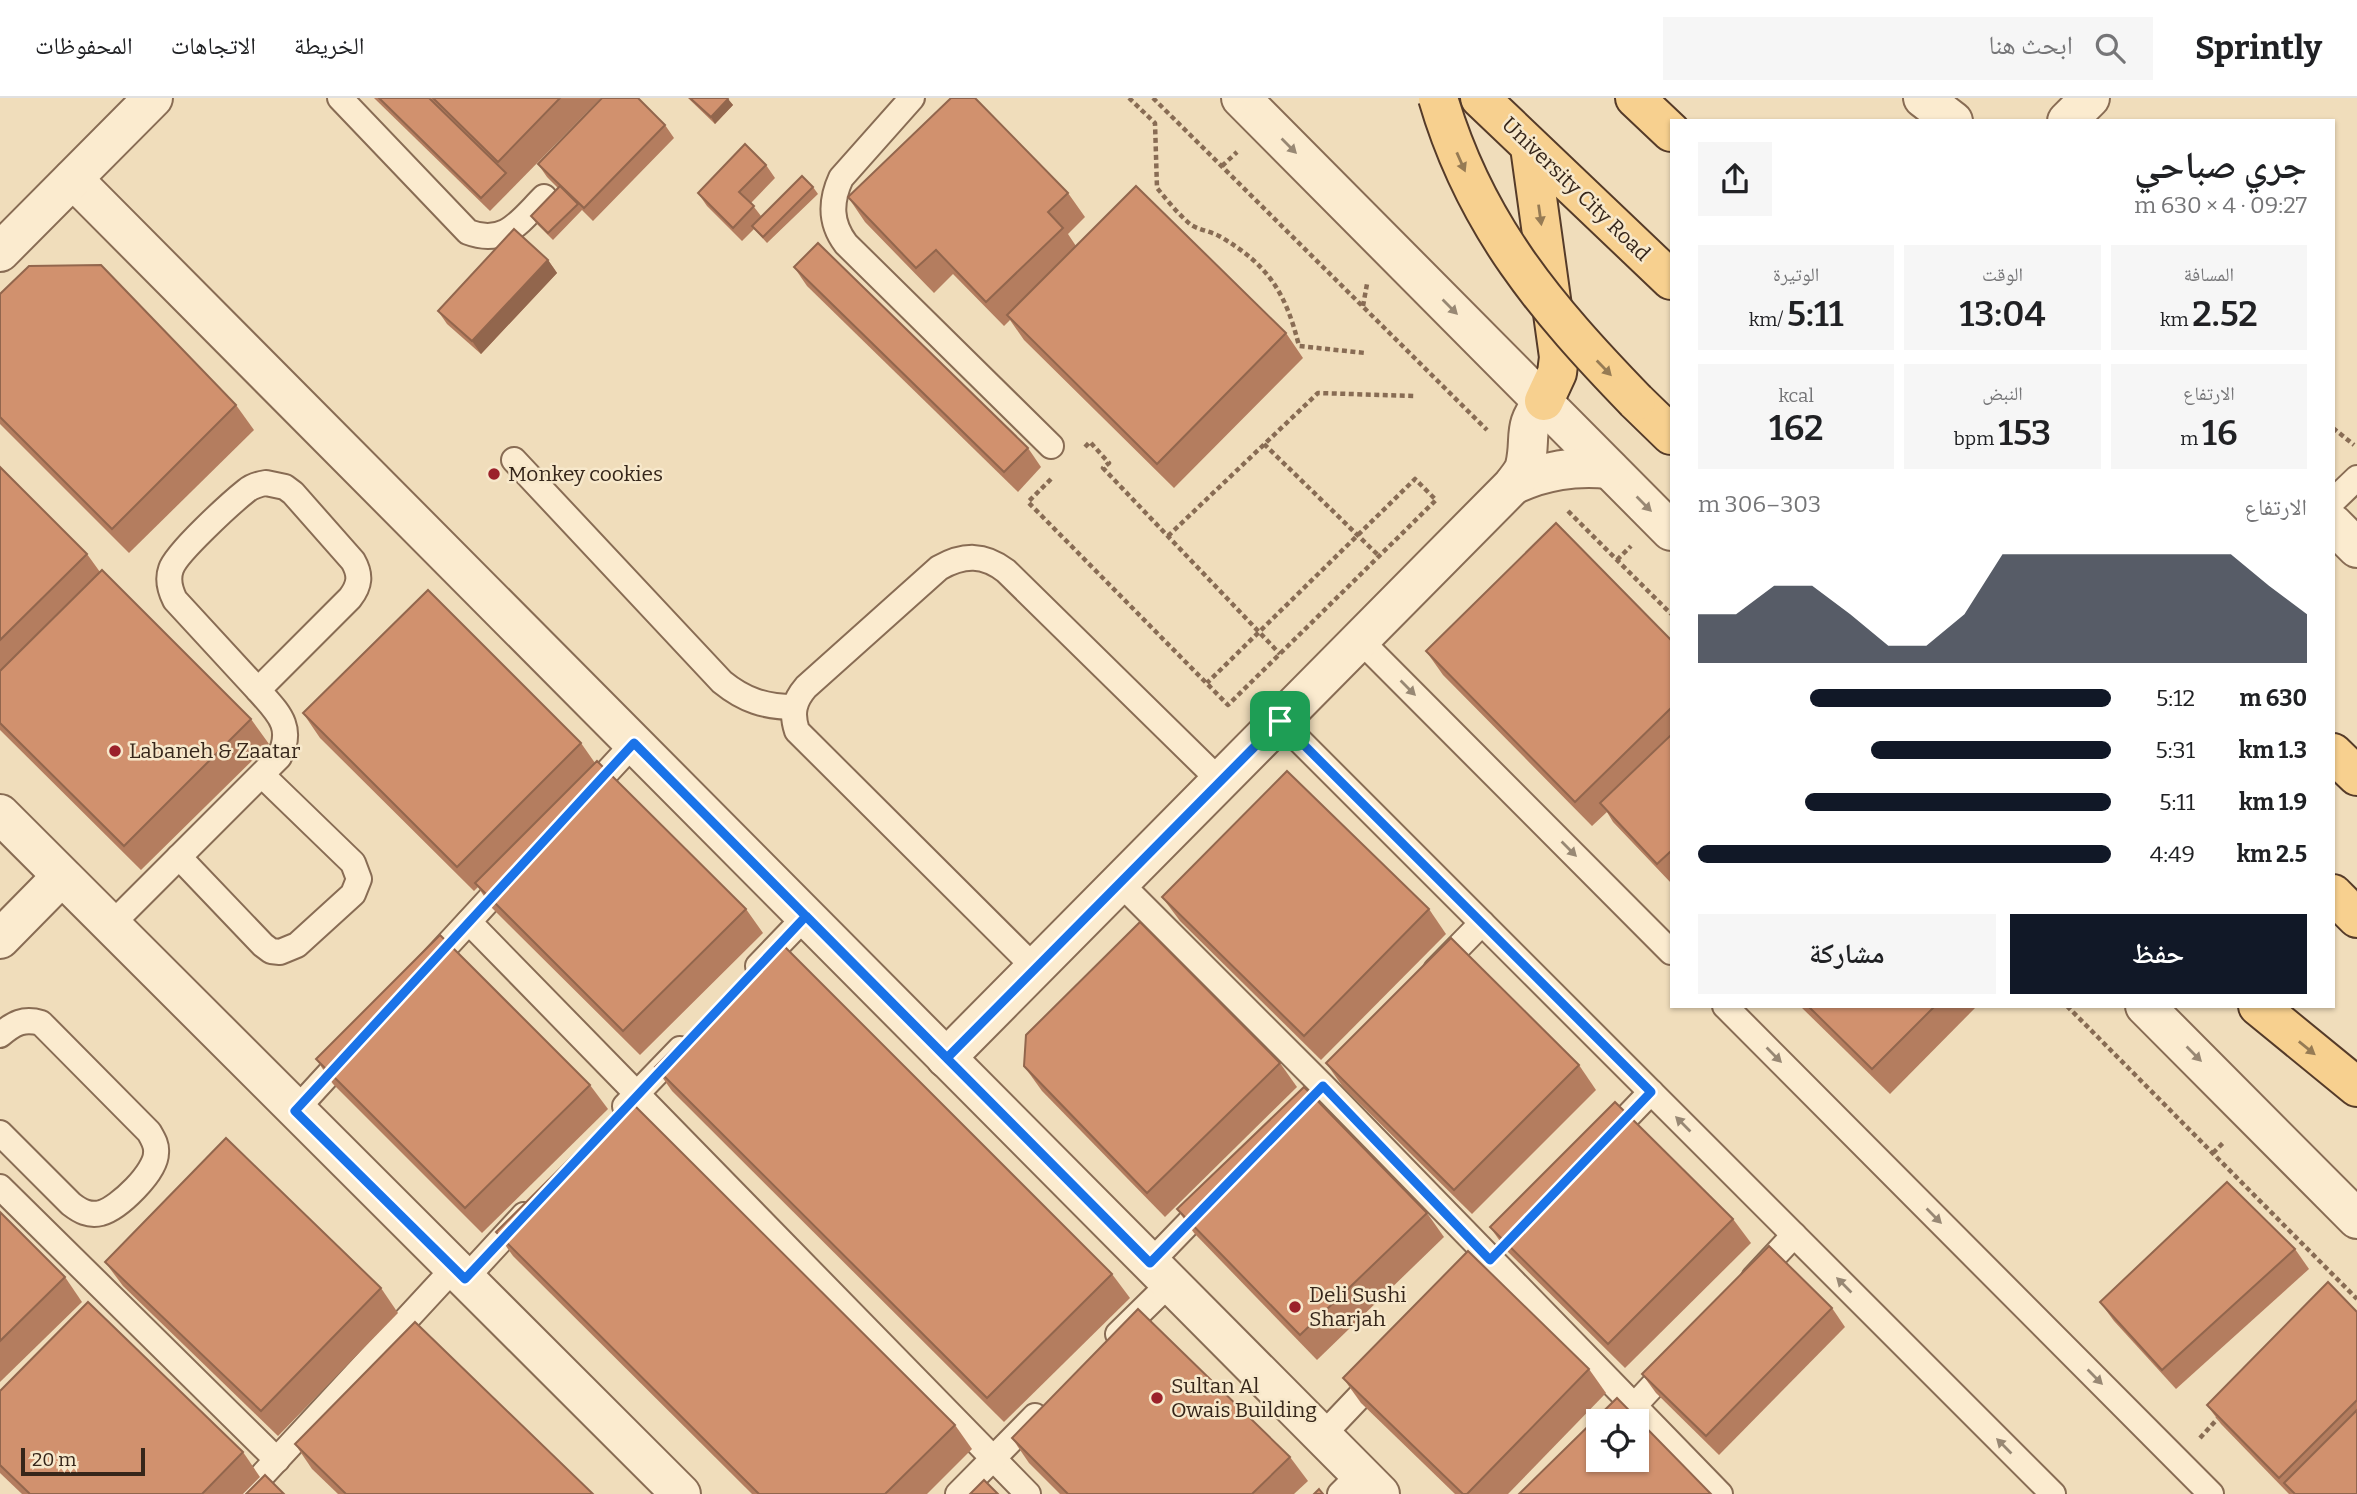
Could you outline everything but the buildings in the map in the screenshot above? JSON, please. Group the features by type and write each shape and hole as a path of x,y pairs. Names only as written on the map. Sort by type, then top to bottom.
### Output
{"main road":[{"path":"1438,98 1449,136 1482,210 1530,283 1581,344 1670,434"},
{"name":"University City Road","path":"1480,98 1670,279"},
{"path":"1635,98 1670,131"},
{"path":"1530,147 1559,357 1557,373 1544,401"},
{"path":"2335,755 2357,776"},
{"path":"2335,896 2357,918"},
{"path":"2260,1008 2357,1087"}],"street":[{"path":"0,252 153,98"},
{"path":"1241,98 1670,530"},
{"path":"1923,98 1950,119"},
{"path":"2069,119 2090,98"},
{"path":"74,179 1322,1436 1360,1487"},
{"path":"1523,477 1528,424 1534,411 1544,401"},
{"path":"947,1058 1523,477 1571,467 1609,469"},
{"path":"2335,526 2357,548"},
{"path":"0,814 681,1494"},
{"path":"0,939 61,877"},
{"path":"2148,1008 2357,1219"}],"lane":[{"path":"340,98 468,232 491,237 502,234 512,229 544,197"},
{"path":"912,98 841,178 832,205 837,233 1051,446"},
{"path":"514,460 722,682 762,705 794,707"},
{"path":"2335,499 2357,478"},
{"path":"110,926 262,775 279,757 284,747 285,725 279,714 175,600 170,590 171,569 176,559 248,489 275,483 293,493 353,561 359,580 350,598 258,690"},
{"path":"1035,968 805,741 797,731 793,719 798,696 806,687 939,568 966,556 981,557 1006,571 1220,781"},
{"path":"1360,639 1670,951"},
{"path":"1280,721 2053,1494"},
{"path":"570,813 634,743"},
{"path":"179,858 263,945 280,953 297,945 353,894 359,879 353,863 262,775"},
{"path":"414,982 524,863"},
{"path":"1120,883 1323,1086 1490,1260 1623,1409"},
{"path":"740,985 806,916"},
{"path":"469,922 1028,1494"},
{"path":"1417,990 1482,923"},
{"path":"1727,1008 2211,1494"},
{"path":"0,1035 19,1021 41,1023 149,1132 155,1142 157,1154 149,1175 118,1203 100,1213 90,1214 79,1211 71,1204 0,1133"},
{"path":"295,1111 368,1032"},
{"path":"608,1125 693,1035"},
{"path":"1303,1106 1341,1067"},
{"path":"1584,1161 1651,1092"},
{"path":"1101,1351 1227,1185"},
{"path":"0,1187 277,1460"},
{"path":"245,1494 459,1274 541,1197"},
{"path":"1737,1295 1794,1235"},
{"path":"1471,1279 1509,1240"},
{"path":"1631,1409 1690,1346"},
{"path":"1322,1436 1396,1357"},
{"path":"958,1494 1052,1399"},
{"path":"1649,1432 1720,1494"}],"path":[{"path":"1129,98 1155,123 1157,188 1191,225 1217,235 1261,267 1291,312 1299,346 1365,353"},
{"path":"1153,98 1523,477 1670,613"},
{"path":"1168,536 1318,393 1414,396"},
{"path":"2335,430 2357,448"},
{"path":"1083,449 1090,442 1109,463 1103,468 1280,654"},
{"path":"1264,444 1379,556"},
{"path":"1058,473 1028,502 1228,705 1436,500 1415,479 1207,683"},
{"path":"2069,1008 2357,1299"},
{"path":"2178,1461 2224,1412"}],"place":[{"name":"Monkey cookies","path":"494,474"},
{"name":"Labaneh & Zaatar","path":"115,751"},
{"name":"Deli Sushi Sharjah","path":"1295,1307"},
{"name":"Sultan Al Owais Building","path":"1157,1398"}],"route":[{"path":"1280,721 947,1058 806,916 636,1094 465,1279 295,1111 634,743 947,1058 1150,1263 1323,1086 1490,1260 1651,1092 1280,721"}]}
